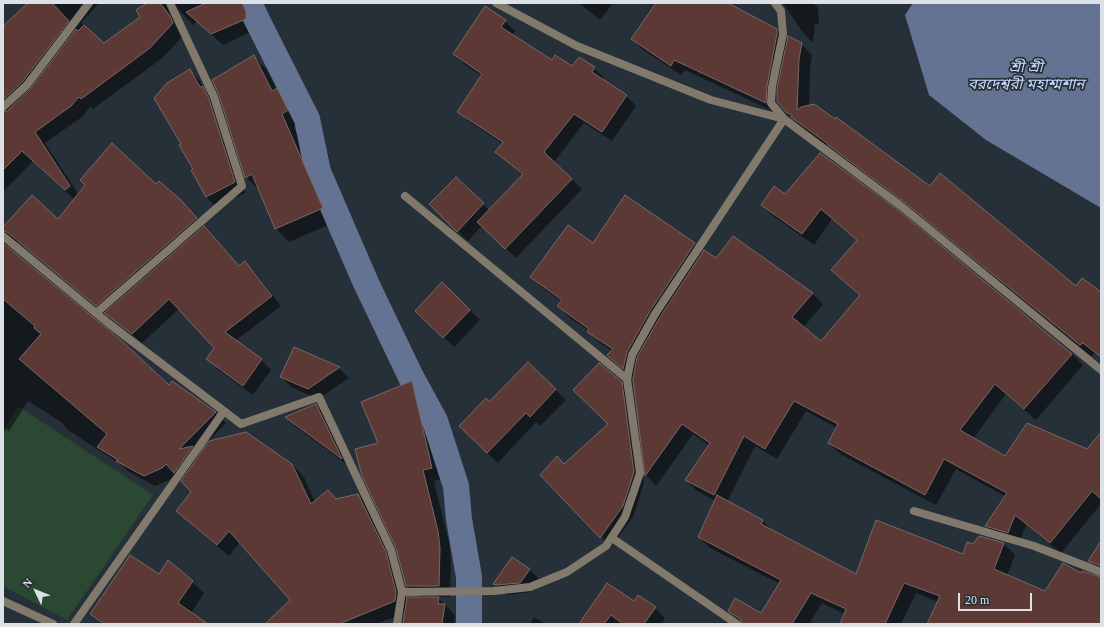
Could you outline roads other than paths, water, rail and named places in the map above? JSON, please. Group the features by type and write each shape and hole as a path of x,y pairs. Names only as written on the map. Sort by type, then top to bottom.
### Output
{"street":[{"path":"3,107 27,85 88,3"},
{"path":"96,313 242,186 214,97 170,3"},
{"path":"496,3 584,49 711,100 784,119"},
{"path":"775,3 781,11 782,34 772,87 771,103 784,119 901,206 1101,370"},
{"path":"402,592 494,591 530,587 567,572 606,546 625,517 640,473 627,379 632,355 655,314 784,119"},
{"path":"405,196 627,379"},
{"path":"3,236 96,313 242,424 319,397 391,550 402,592 397,624"},
{"path":"74,624 224,411"},
{"path":"914,511 1034,546 1101,572"},
{"path":"612,538 737,624"},
{"path":"3,601 53,624"}],"water":[{"name":"শ্রী শ্রী বরদেশ্বরী মহাশ্মশান","path":"913,3 1101,3 1101,208 986,140 929,95 905,15"}],"waterway":[{"path":"249,3 307,119 318,172 366,283 411,377 435,421 456,486 459,519 469,577 469,624"}]}
